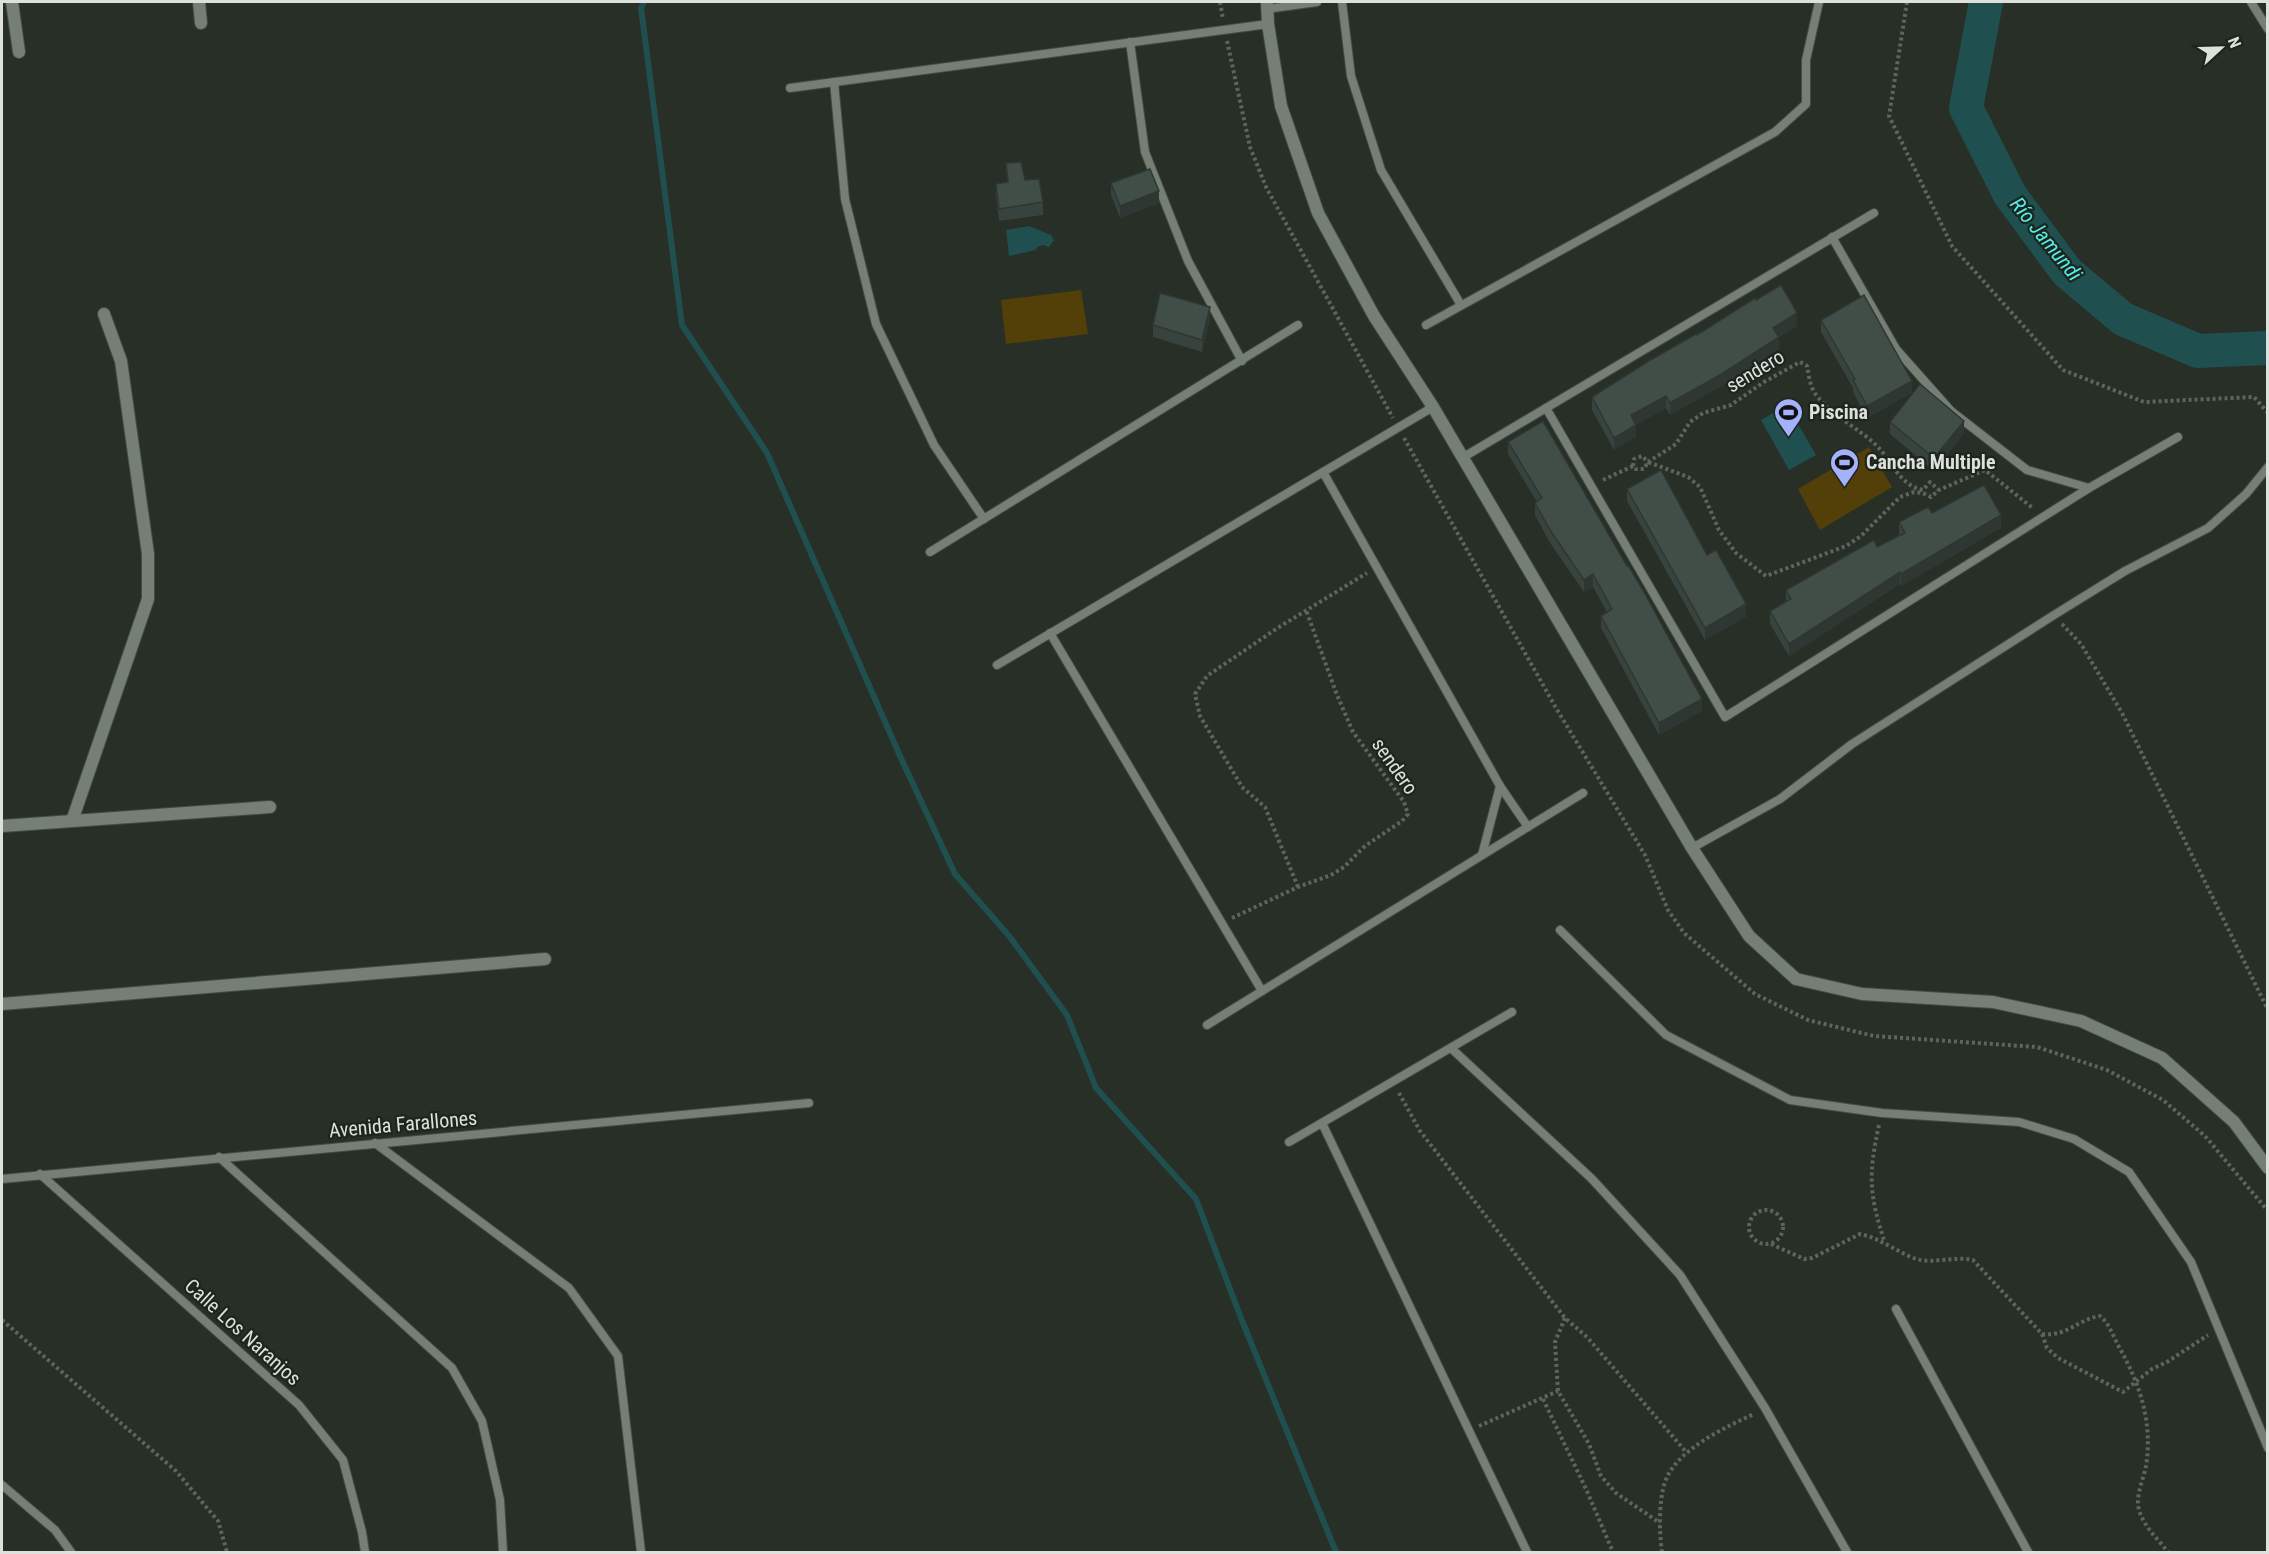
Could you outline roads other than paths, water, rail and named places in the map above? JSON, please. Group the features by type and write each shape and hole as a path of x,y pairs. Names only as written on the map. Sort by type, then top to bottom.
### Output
{"street":[{"path":"12,2 18,52"},
{"path":"199,2 201,23"},
{"path":"1267,5 1281,106 1318,213 1374,316 1433,407 1692,848 1749,936 1796,979 1862,994 1993,1002 2081,1021 2162,1058 2234,1122 2268,1168"},
{"path":"72,821 148,599 148,554 121,361 104,314"},
{"path":"2,826 270,807"},
{"path":"2,1004 545,959"}],"lane":[{"path":"1267,5 1317,2"},
{"path":"1342,2 1351,76 1381,170 1461,305"},
{"path":"1426,325 1775,132 1806,104 1806,60 1819,2"},
{"path":"2251,2 2268,29"},
{"path":"790,88 1268,24"},
{"path":"1130,42 1145,152 1188,261 1242,361"},
{"path":"834,82 845,199 876,324 934,445 984,519"},
{"path":"1462,458 1874,213"},
{"path":"1832,237 1896,349 1952,411 2027,470 2089,488"},
{"path":"930,552 1298,325"},
{"path":"997,665 1433,407"},
{"path":"1546,408 1725,717 2043,516 2178,436"},
{"path":"1692,848 1780,799 1852,744 2054,615 2125,571 2208,528 2246,494 2268,467"},
{"path":"1323,472 1500,786 1528,827"},
{"path":"1050,633 1262,991"},
{"path":"1482,855 1500,786"},
{"path":"1208,1025 1583,793"},
{"path":"1560,930 1666,1035 1790,1100 1882,1113 2019,1122 2074,1139 2129,1172 2191,1262 2268,1448"},
{"path":"1289,1142 1512,1012"},
{"path":"1452,1049 1592,1179 1680,1275 1765,1408 1847,1552"},
{"name":"Avenida Farallones","path":"2,1179 808,1103"},
{"path":"1322,1123 1527,1552"},
{"path":"375,1143 569,1288 618,1356 641,1552"},
{"path":"219,1157 452,1368 482,1421 500,1500 503,1552"},
{"name":"Calle Los Naranjos","path":"40,1174 299,1405 343,1460 365,1552"},
{"path":"1896,1309 2028,1552"},
{"path":"2,1485 55,1530 71,1552"}],"water":[{"path":"1029,226 1051,235 1054,240 1049,247 1043,245 1037,247 1036,250 1009,256 1006,230"},
{"name":"Piscina","path":"1787,405 1816,455 1789,470 1761,420"}],"waterway":[{"path":"644,2 641,8 682,325 767,453 900,756 955,874 1010,937 1067,1015 1096,1088 1196,1199 1241,1318 1336,1552"},
{"name":"Río Jamundi","path":"1986,2 1966,108 2010,195 2067,272 2123,319 2198,351 2268,348"}],"place":[{"name":"Piscina","path":"1788,438"},
{"name":"Cancha Multiple","path":"1845,488"}]}
